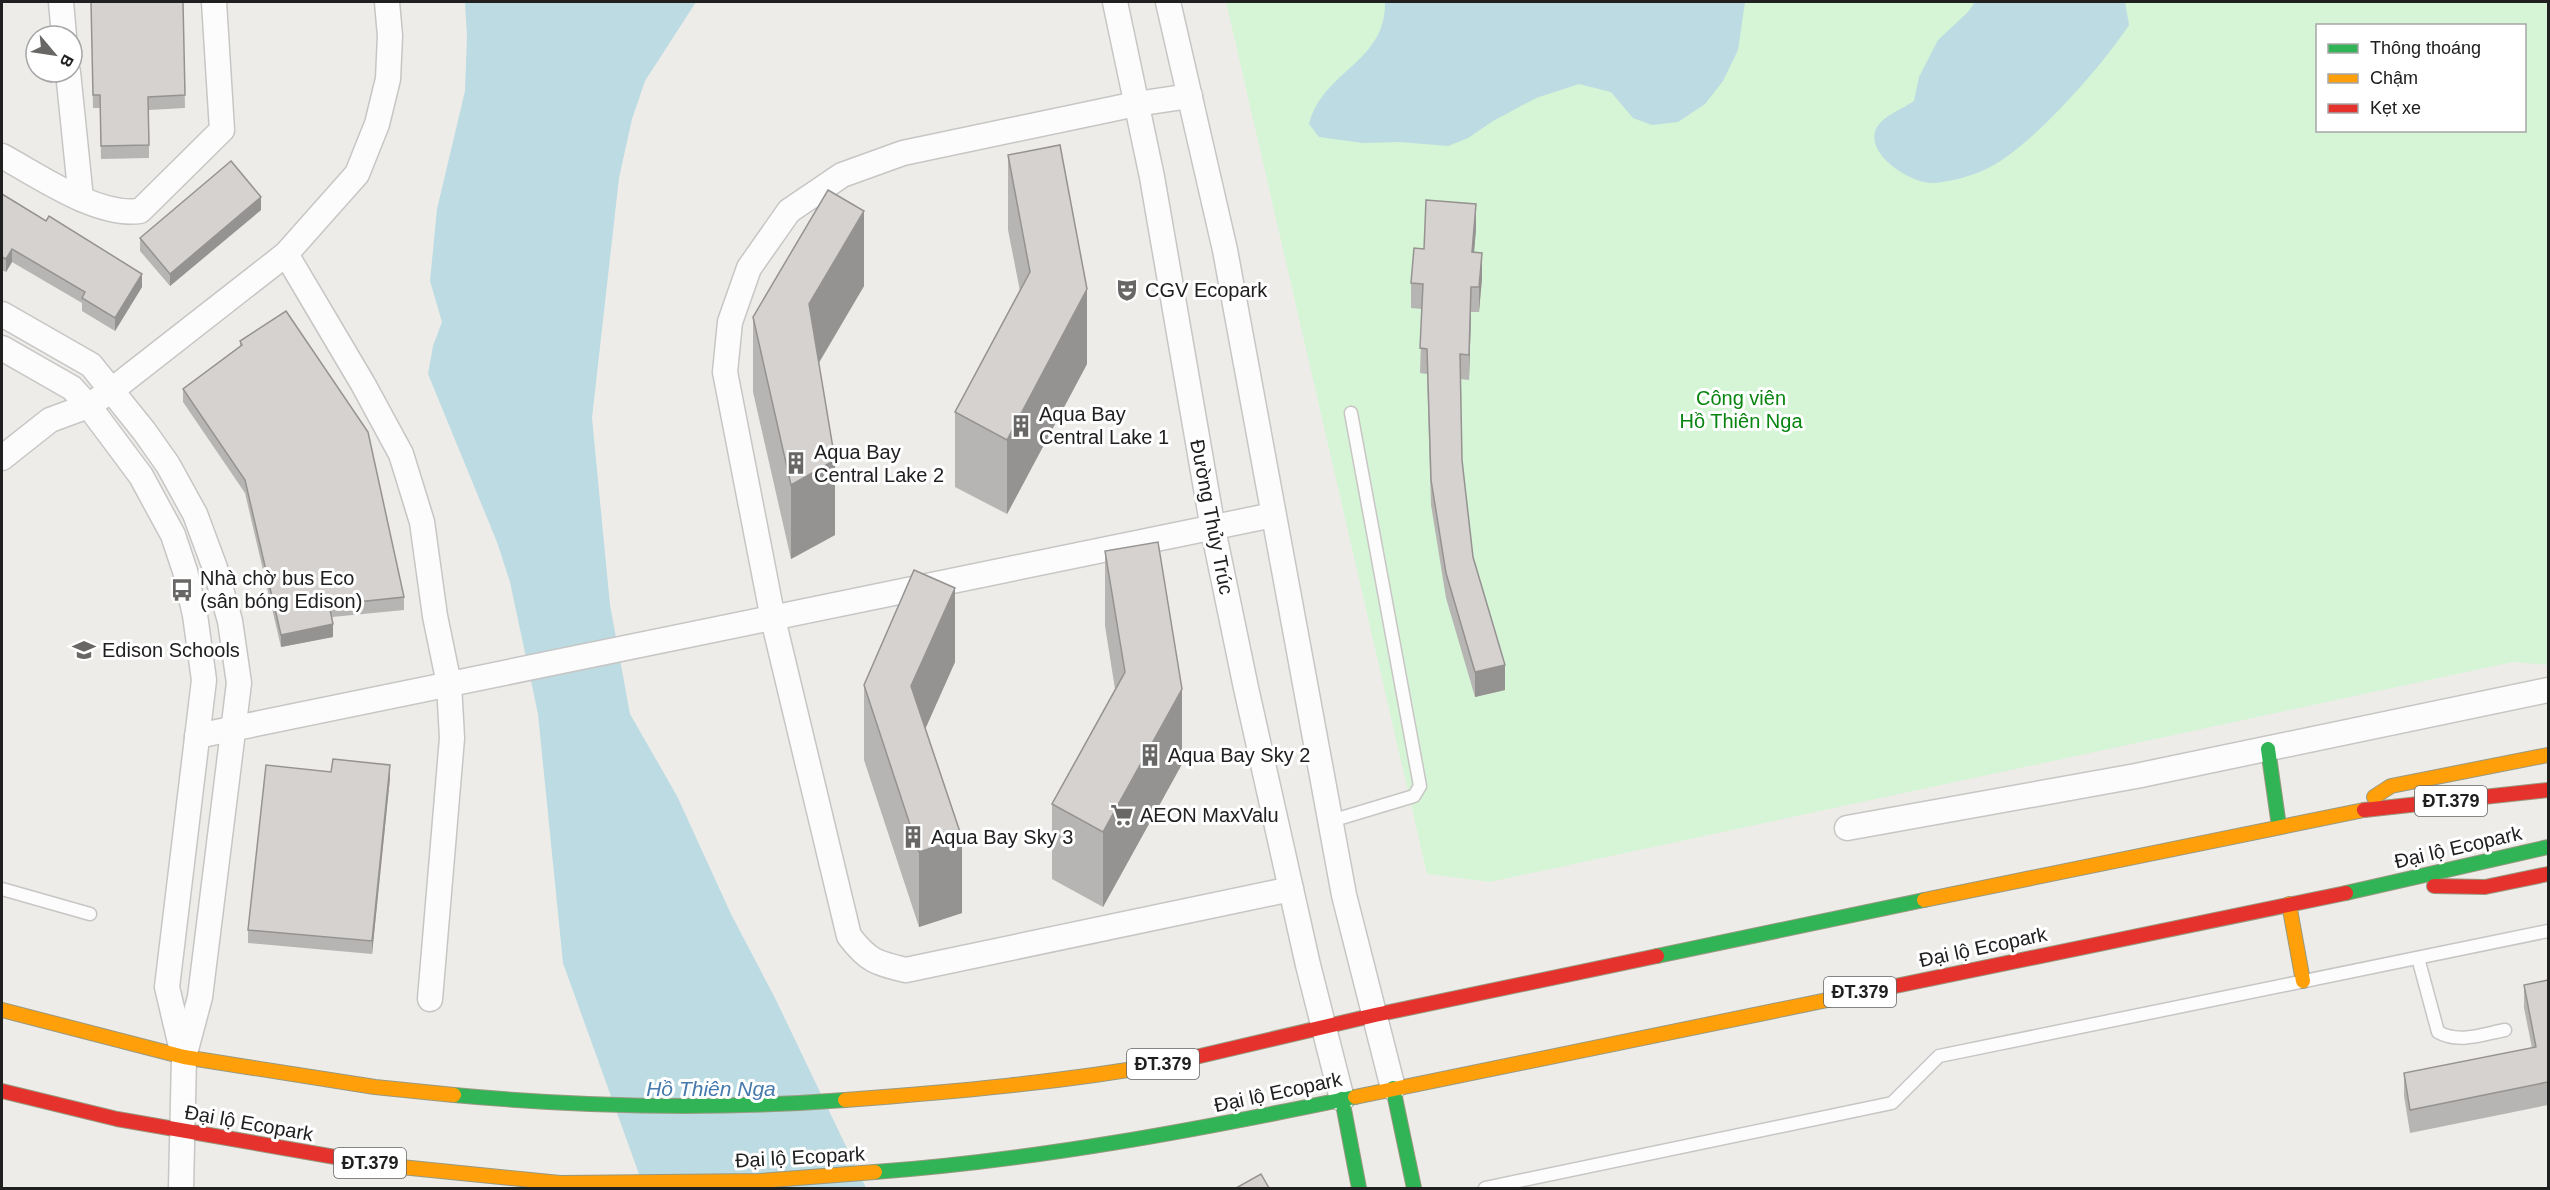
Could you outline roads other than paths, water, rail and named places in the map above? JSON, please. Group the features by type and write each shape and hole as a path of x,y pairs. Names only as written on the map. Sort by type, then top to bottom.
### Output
{"main road":[{"path":"2268,749 2280,826"},
{"path":"2353,811 2391,786 2548,755"},
{"name":"Đại lộ Ecopark","path":"2,1010 184,1057 375,1087 554,1104 753,1107 948,1092 1107,1074 1188,1060 1376,1015 2353,811 2548,790"},
{"name":"Đại lộ Ecopark","path":"2,1091 105,1117 366,1163 560,1183 760,1181 959,1166 1196,1130 2378,886 2548,847"},
{"path":"2378,886 2485,887 2548,874"},
{"path":"2289,904 2303,981"},
{"path":"1393,1088 1414,1188"},
{"path":"1342,1099 1359,1188"}],"street":[{"path":"61,2 63,24"},
{"path":"2,156 81,199 126,213 140,212 218,136 223,120 214,2"},
{"path":"2,458 50,420 88,406 112,390 286,254 357,174 377,124 388,79 390,36 387,2"},
{"name":"Đường Thủy Trúc","path":"1115,2 1136,104 1213,529 1291,889 1342,1099"},
{"path":"1168,2 1225,250 1344,895 1393,1088"},
{"path":"69,84 81,199"},
{"path":"1190,96 1136,104 903,153 842,175 789,212 749,268 730,322 725,372 773,619 849,936 866,958 882,965 906,969 1291,889"},
{"path":"286,254 363,384 401,454 422,522 435,616 449,684 452,738 430,999"},
{"path":"2,314 91,365 168,465 195,514 215,568 230,621 239,683 200,997 184,1057 181,1188"},
{"path":"2,348 72,388 88,406 141,476 173,535 185,571 195,615 204,680 166,987 184,1057"},
{"path":"197,736 1273,515"},
{"path":"1847,828 2136,776 2548,690"}],"lane":[{"path":"1331,821 1414,796 1420,786 1351,412"},
{"path":"2,889 90,914"},
{"path":"1485,1188 1892,1103 1939,1056 2548,931"},
{"path":"2418,958 2438,1032 2449,1038 2460,1039 2505,1029"}],"water":[{"name":"Hồ Thiên Nga","path":"465,2 696,2 645,81 632,119 619,178 592,418 610,605 630,714 677,796 731,914 775,998 866,1188 644,1188 563,963 538,714 510,582 497,542 428,374 433,346 442,322 430,281 437,209 465,91 467,37"},
{"path":"1385,2 1745,2 1738,50 1723,81 1705,104 1678,122 1652,125 1633,118 1611,92 1579,84 1536,98 1493,121 1468,138 1448,146 1400,142 1363,143 1319,137 1309,124 1316,106 1327,91 1376,39 1383,23"},
{"path":"1975,2 2125,2 2129,25 2101,63 2062,107 2020,146 1982,171 1945,182 1923,182 1900,172 1889,164 1875,144 1875,133 1883,120 1914,101 1919,77 1938,40 1968,12"}],"place":[{"name":"CGV Ecopark","path":"1127,290"},
{"name":"Aqua Bay Central Lake 1","path":"1021,426"},
{"name":"Aqua Bay Central Lake 2","path":"796,463"},
{"name":"Nhà chờ bus Eco (sân bóng Edison)","path":"182,590"},
{"name":"Edison Schools","path":"84,650"},
{"name":"Aqua Bay Sky 2","path":"1150,755"},
{"name":"AEON MaxValu","path":"1122,815"},
{"name":"Aqua Bay Sky 3","path":"913,837"}],"park label":[{"name":"Công viên Hồ Thiên Nga","path":"1741,410"}]}
